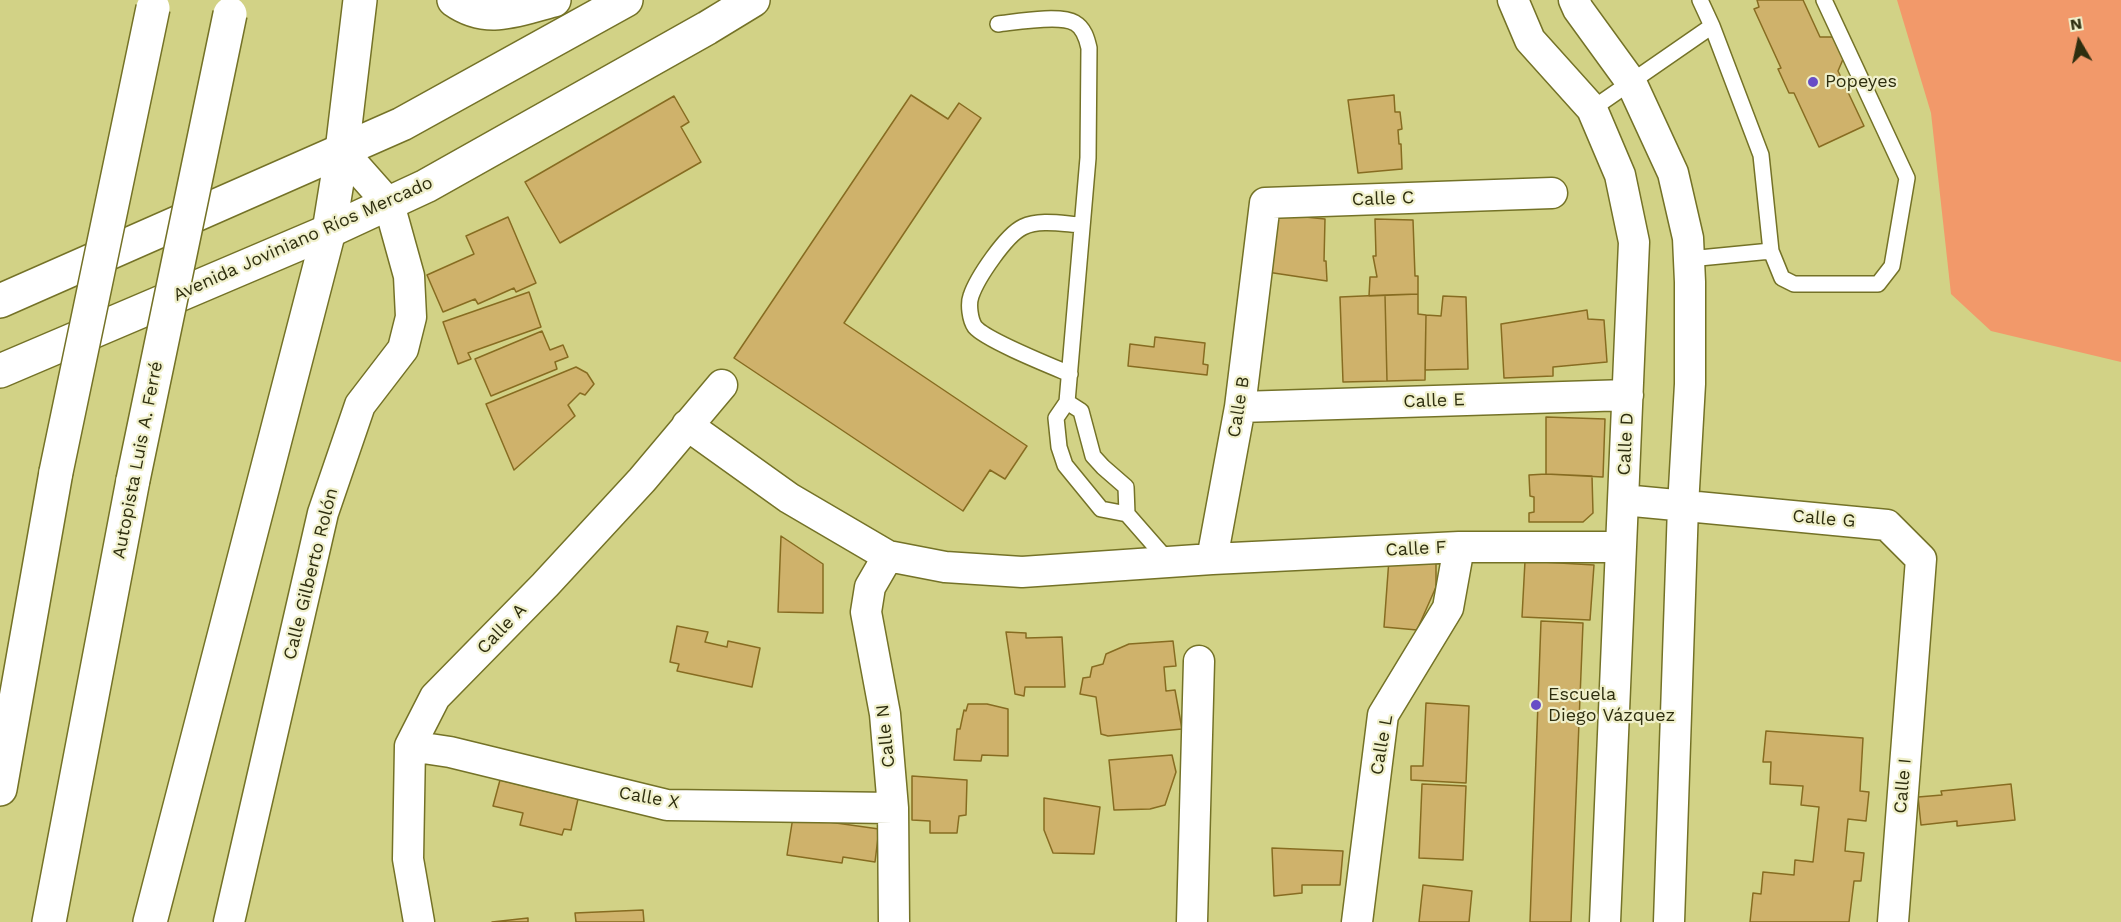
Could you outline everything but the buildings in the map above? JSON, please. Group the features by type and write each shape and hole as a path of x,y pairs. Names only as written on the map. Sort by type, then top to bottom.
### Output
{"main road":[{"path":"150,922 329,231 342,151 360,0"},
{"path":"454,0 466,9 492,15 554,0"},
{"path":"0,301 402,124 626,0"},
{"name":"Avenida Joviniano Ríos Mercado","path":"0,371 329,231 426,186 753,0"},
{"path":"0,789 8,711 154,4"},
{"name":"Autopista Luis A. Ferré","path":"49,922 133,480 232,7"}],"street":[{"name":"Calle D","path":"1513,0 1530,40 1592,109 1620,175 1634,242 1605,922"},
{"path":"1574,0 1578,9 1631,82 1674,173 1688,238 1690,384 1683,506 1669,922"},
{"name":"Calle Gilberto Rolón","path":"229,922 322,513 360,405 403,349 411,317 409,276 389,204 342,151"},
{"name":"Calle C","path":"1259,253 1265,202 1552,193"},
{"name":"Calle B","path":"1212,559 1240,408 1259,253"},
{"name":"Calle A","path":"419,922 408,859 410,746 435,697 642,480 722,385"},
{"name":"Calle E","path":"1240,408 1628,395"},
{"name":"Calle F","path":"687,425 789,498 888,556 945,567 1022,572 1212,559 1459,547 1620,547"},
{"name":"Calle G","path":"1623,500 1887,525 1921,559 1915,650"},
{"name":"Calle L","path":"1357,922 1383,715 1448,608 1459,547"},
{"name":"Calle N","path":"888,556 870,586 866,612 885,714 893,808 894,922"},
{"name":"Calle I","path":"1893,922 1915,650"},
{"path":"1192,922 1199,661"},
{"name":"Calle X","path":"410,746 450,752 667,805 893,808"}],"lane":[{"path":"1700,0 1761,155 1771,251 1782,278 1794,284 1878,284 1892,266 1907,178 1824,0"},
{"path":"998,24 1053,19 1075,22 1084,31 1089,48 1088,158 1067,402 1056,418 1059,447 1065,465 1101,509 1127,514 1169,562"},
{"path":"1592,109 1712,26"},
{"path":"1070,374 991,338 975,327 970,313 971,297 993,256 1020,228 1035,222 1082,225"},
{"path":"1689,259 1771,251"},
{"path":"1067,402 1081,411 1093,456 1102,468 1126,487 1127,514"}],"shaded area":[{"path":"1897,0 2121,0 2121,362 1991,331 1951,294 1931,113"}],"place":[{"name":"Popeyes","path":"1813,82"},
{"name":"Escuela Diego Vázquez","path":"1536,705"}]}
